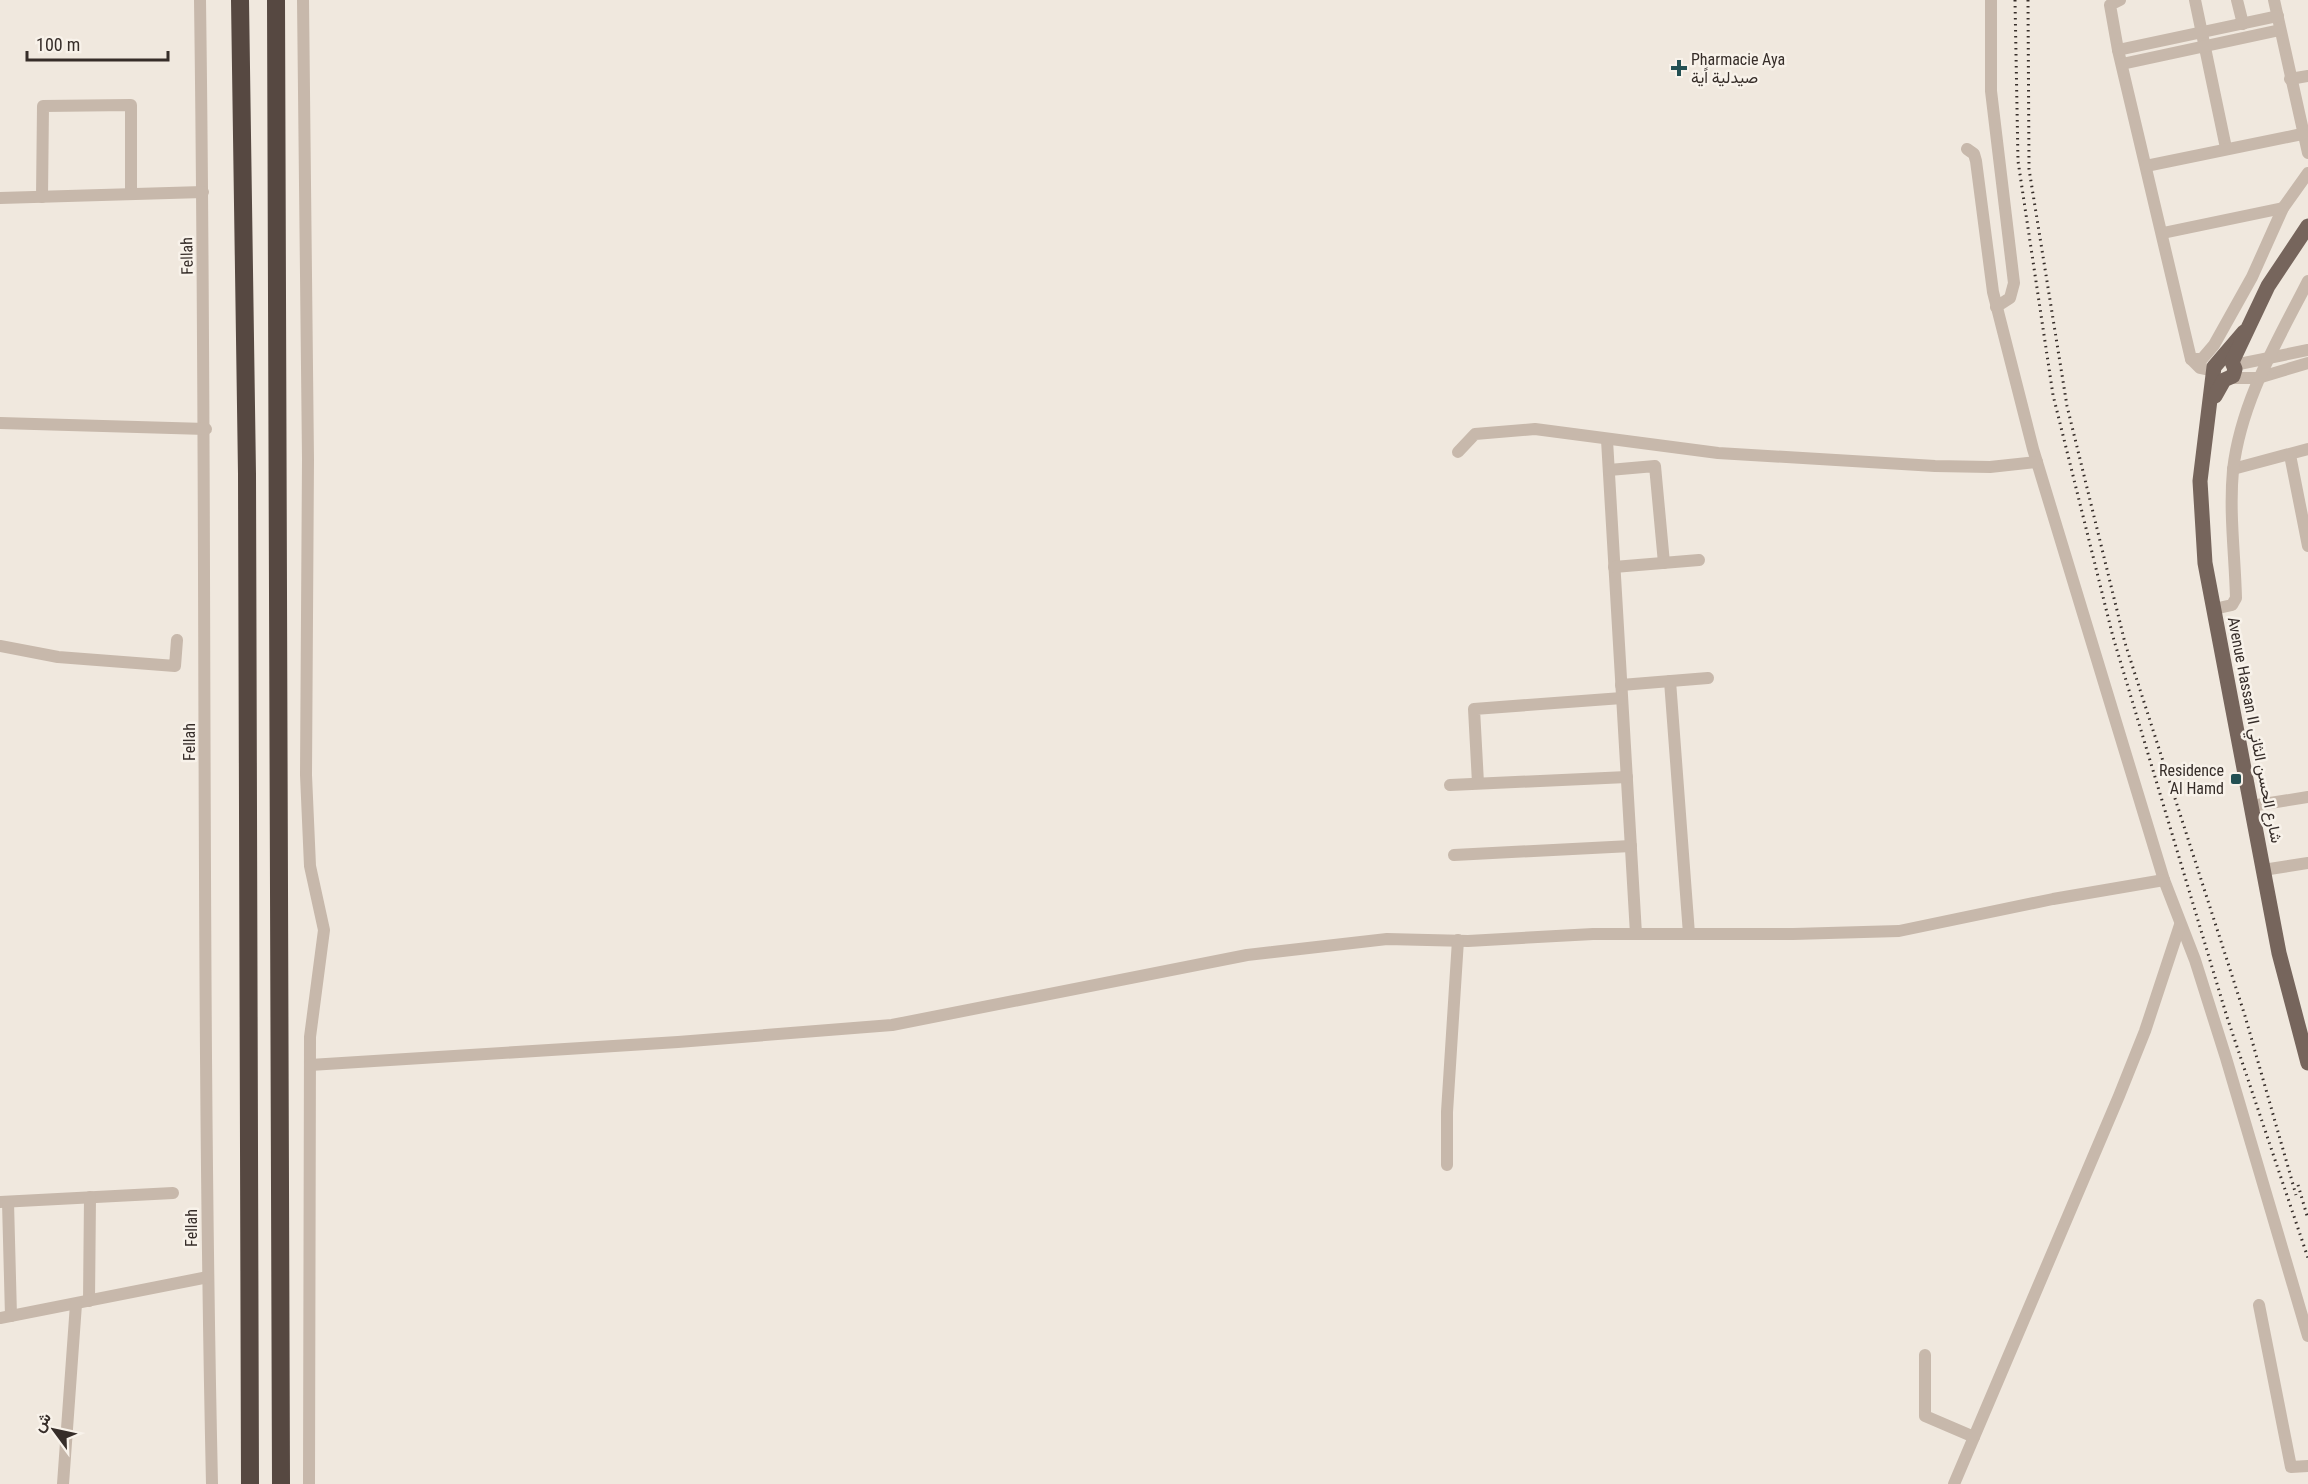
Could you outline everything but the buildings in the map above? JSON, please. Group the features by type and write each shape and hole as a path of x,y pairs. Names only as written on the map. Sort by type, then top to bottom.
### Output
{"highway":[{"path":"240,0 247,474 250,1484"},
{"path":"276,0 281,1484"}],"main road":[{"name":"Avenue Hassan II شارع الحسن الثاني","path":"2308,226 2268,286 2224,370 2212,401 2200,481 2205,563 2250,806 2279,953 2308,1063"}],"street":[{"name":"Fellah","path":"200,0 206,429 208,1277 212,1484"},
{"path":"303,0 308,447 306,775 310,866 324,930 311,1015 309,1484"},
{"path":"1991,0 1991,91 2014,283 2010,298 1996,307"},
{"path":"2120,0 2110,4 2118,50 2191,359 2200,368 2224,370 2258,378 2308,363"},
{"path":"2195,0 2226,148"},
{"path":"2237,0 2243,24"},
{"path":"2274,0 2308,153"},
{"path":"2118,50 2278,16"},
{"path":"2122,64 2280,30"},
{"path":"2290,79 2308,75"},
{"path":"42,197 43,106 131,105 131,194"},
{"path":"2146,166 2302,134"},
{"path":"1967,149 1974,154 1976,161 1996,307 2037,462 2164,880 2195,960 2226,1058 2308,1335"},
{"path":"2191,359 2202,359 2214,345 2252,277 2283,208 2308,173"},
{"path":"0,198 203,192"},
{"path":"2163,233 2283,208"},
{"path":"2214,609 2232,605 2236,598 2233,470 2242,419 2258,378 2308,281"},
{"path":"2224,370 2308,350"},
{"path":"0,423 206,429"},
{"path":"1458,452 1475,434 1535,429 1607,440 1667,444 1718,453 1913,465 1990,467 2037,462"},
{"path":"1607,440 1636,934"},
{"path":"2233,470 2308,449"},
{"path":"2290,455 2308,546"},
{"path":"1609,470 1655,466 1664,563"},
{"path":"1614,567 1699,560"},
{"path":"0,646 57,657 175,666 177,640"},
{"path":"1479,783 1474,709 1622,692 1670,681 1708,678"},
{"path":"1670,681 1689,934"},
{"path":"1450,784 1627,777"},
{"path":"2250,806 2308,797"},
{"path":"1454,855 1631,846"},
{"path":"2263,870 2308,863"},
{"path":"310,1065 849,1030 910,1022 1073,988 1270,952 1387,939 1458,940 1636,934 1899,931 2053,899 2164,880"},
{"path":"1954,1484 2123,1085 2180,925"},
{"path":"1447,1166 1447,1112 1458,940"},
{"path":"0,1324 4,1317 4,1202 173,1193"},
{"path":"89,1301 90,1197"},
{"path":"4,1317 208,1277"},
{"path":"63,1484 76,1304"},
{"path":"2259,1305 2291,1467 2308,1466"},
{"path":"1926,1355 1925,1416 1974,1437"}],"railway":[{"path":"2015,0 2018,161 2053,395 2113,637 2227,1017 2308,1258"},
{"path":"2028,0 2029,169 2067,406 2125,643 2245,1016 2296,1195"},
{"path":"2298,1185 2308,1219"}],"place":[{"name":"Pharmacie Aya صيدلية اًية","path":"1679,68"},
{"name":"Residence Al Hamd","path":"2236,779"}]}
